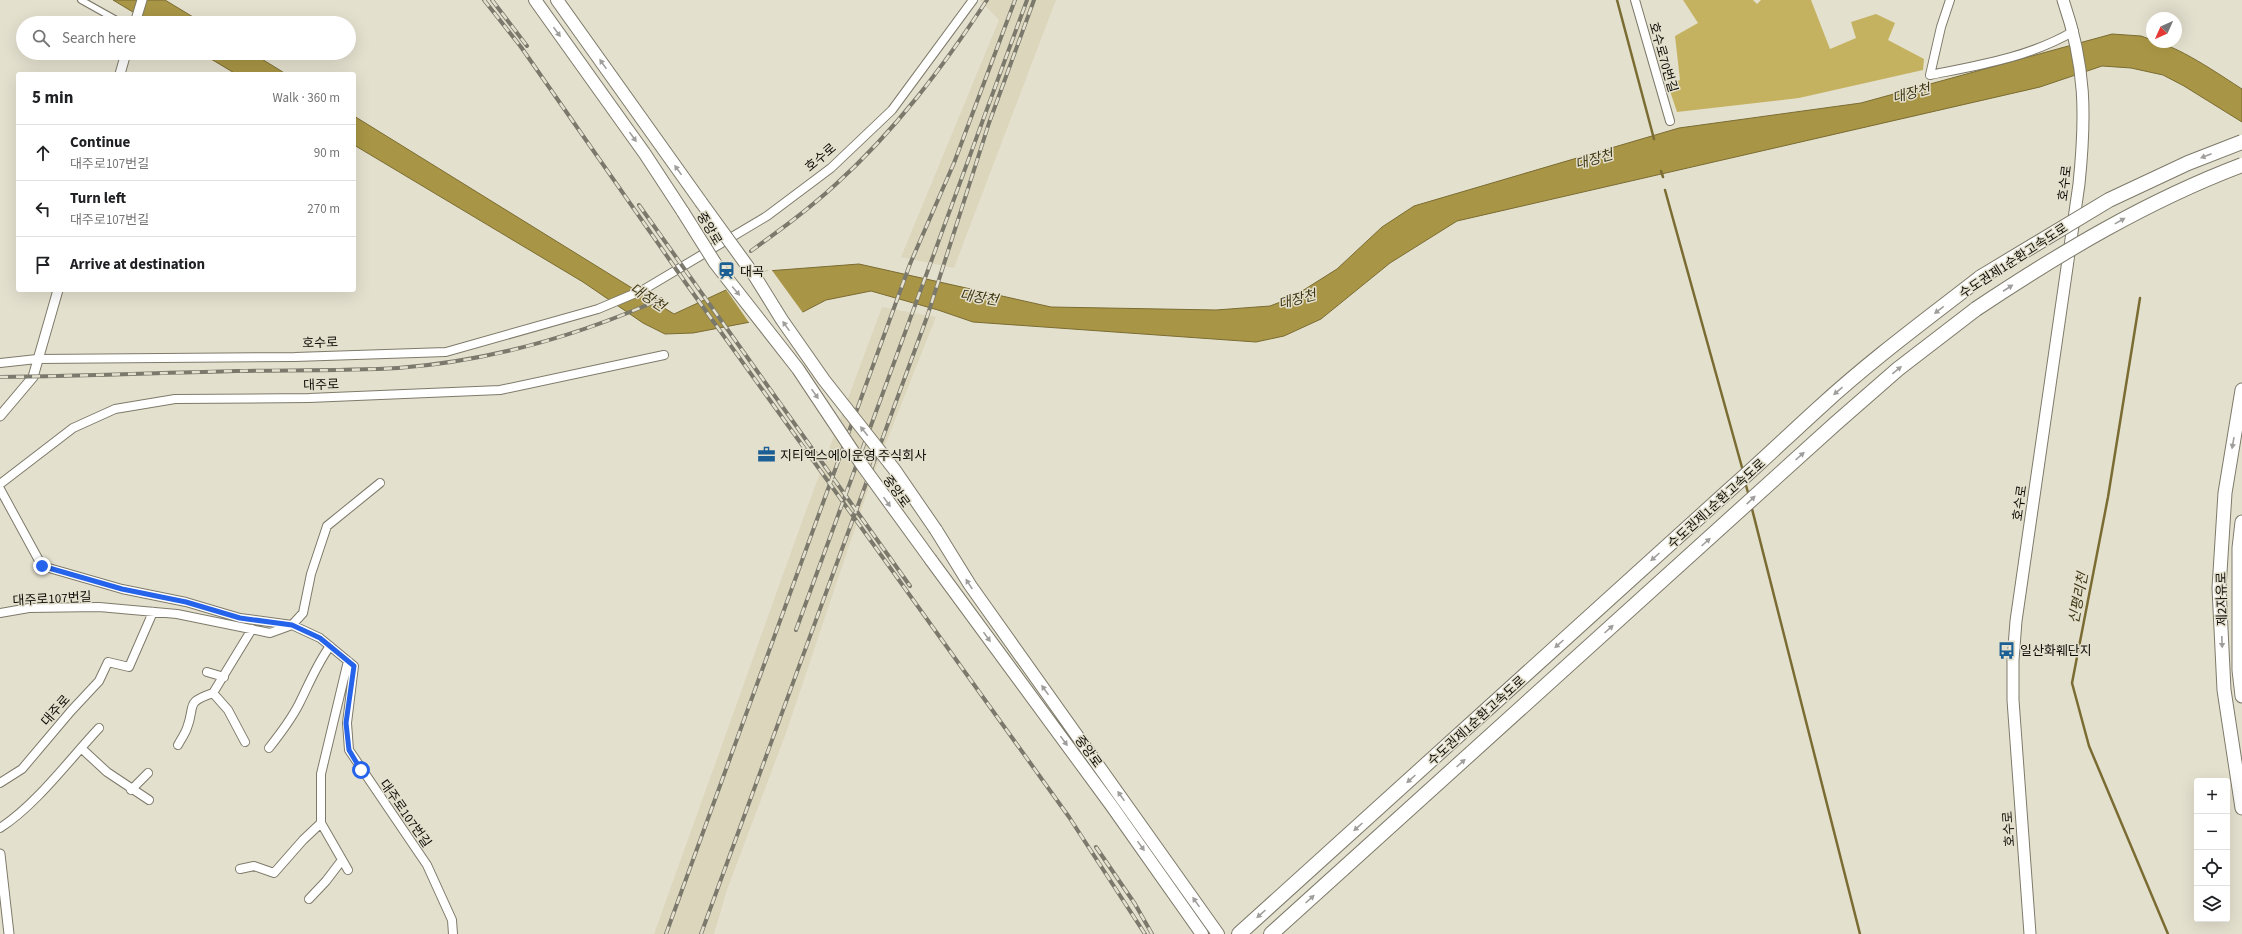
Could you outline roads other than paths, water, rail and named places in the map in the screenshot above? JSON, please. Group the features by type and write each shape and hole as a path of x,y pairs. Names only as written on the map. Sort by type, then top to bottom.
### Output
{"highway":[{"name":"수도권제1순환고속도로","path":"1244,930 1726,493 1764,461 1826,401 1886,351 1981,277 2109,200 2188,162 2242,142"},
{"name":"수도권제1순환고속도로","path":"1271,934 1898,369 1976,309 2049,261 2126,218 2202,180 2242,165"},
{"name":"제2자유로","path":"2242,390 2225,493 2219,588 2224,690 2242,808"},
{"name":"제2자유로","path":"2242,522 2239,548 2239,670 2242,696"}],"main road":[{"name":"중앙로","path":"535,0 645,154 684,212 715,263 798,369 862,465 1112,805 1202,934"},
{"name":"중앙로","path":"557,0 756,278 782,320 824,380 894,469 936,530 970,585 1218,934"},
{"path":"2063,0 2075,34"},
{"name":"호수로","path":"2030,934 2015,720 2013,660 2016,621 2079,184 2083,139 2082,78 2075,34"}],"street":[{"path":"81,0 110,16"},
{"path":"137,16 142,0"},
{"name":"호수로","path":"0,363 37,359 295,356 446,352 598,309 643,290 767,216 831,168 892,110 973,0"},
{"name":"호수로70번길","path":"1634,0 1670,122"},
{"path":"1950,0 1930,75 2021,54 2075,34"},
{"path":"121,72 124,60"},
{"path":"0,416 33,377 57,292"},
{"name":"대주로","path":"0,484 73,428 115,409 175,399 309,398 500,390 664,355"},
{"path":"292,625 303,613 311,574 327,526 380,483"},
{"name":"대주로107번길","path":"0,489 42,566 122,589 186,602 240,618 292,625 320,638 354,666 346,723 349,750 427,865 452,920 453,934"},
{"name":"대주로107번길","path":"0,613 29,608 99,607 177,614 270,633 292,625"},
{"name":"대주로","path":"0,783 22,769 71,711 99,681 108,662 129,667 153,612"},
{"path":"178,745 188,728 191,705 198,699 213,693 252,629"},
{"path":"269,748 283,731 298,705 318,662 330,646"},
{"path":"348,661 321,774 320,823 348,870"},
{"path":"207,672 224,677"},
{"path":"213,693 228,710 245,742"},
{"path":"0,828 12,820 51,782 99,728"},
{"path":"81,748 107,772 131,790 149,800"},
{"path":"131,790 148,773"},
{"path":"240,869 254,866 274,873 302,840 320,823"},
{"path":"0,854 9,934"},
{"path":"309,899 326,881 342,860"}],"water":[{"path":"113,0 165,0 191,16 139,16"},
{"name":"대장천","path":"2112,34 2141,36 2146,38 2146,48 2172,48 2198,61 2242,89 2242,122 2184,86 2163,75 2131,68 2102,66 2040,87 1457,221 1390,263 1321,319 1284,336 1256,342 973,322 938,310 871,291 826,300 803,312 693,333 665,334 643,323 583,282 356,146 356,117 674,314 767,271 859,264 1051,307 1216,310 1270,306 1291,298 1337,269 1382,227 1414,206 1679,128 1861,103"},
{"path":"213,60 263,60 283,72 233,72"}],"waterway":[{"path":"1617,0 1654,139"},
{"path":"1661,171 1663,177"},
{"path":"1665,190 1743,471"},
{"name":"신평리천","path":"2140,298 2108,497 2072,683 2089,746 2168,934"},
{"path":"1745,482 1749,496"},
{"path":"1751,505 1860,934"}],"railway":[{"path":"484,0 521,47 685,282 1069,817 1145,934"},
{"path":"492,0 527,46"},
{"path":"751,251 825,194 878,143 935,74 987,0"},
{"path":"666,934 910,264 954,163 1015,0"},
{"path":"796,630 1027,0"},
{"path":"701,934 927,317 989,123 1034,0"},
{"path":"639,205 910,586"},
{"path":"0,377 236,371 358,370 433,365 500,353 533,345 598,324 661,299"},
{"path":"1096,847 1135,904 1152,934"}],"place":[{"name":"대곡","path":"727,271"},
{"name":"지티엑스에이운영 주식회사","path":"767,455"},
{"name":"일산화훼단지","path":"2007,650"}]}
